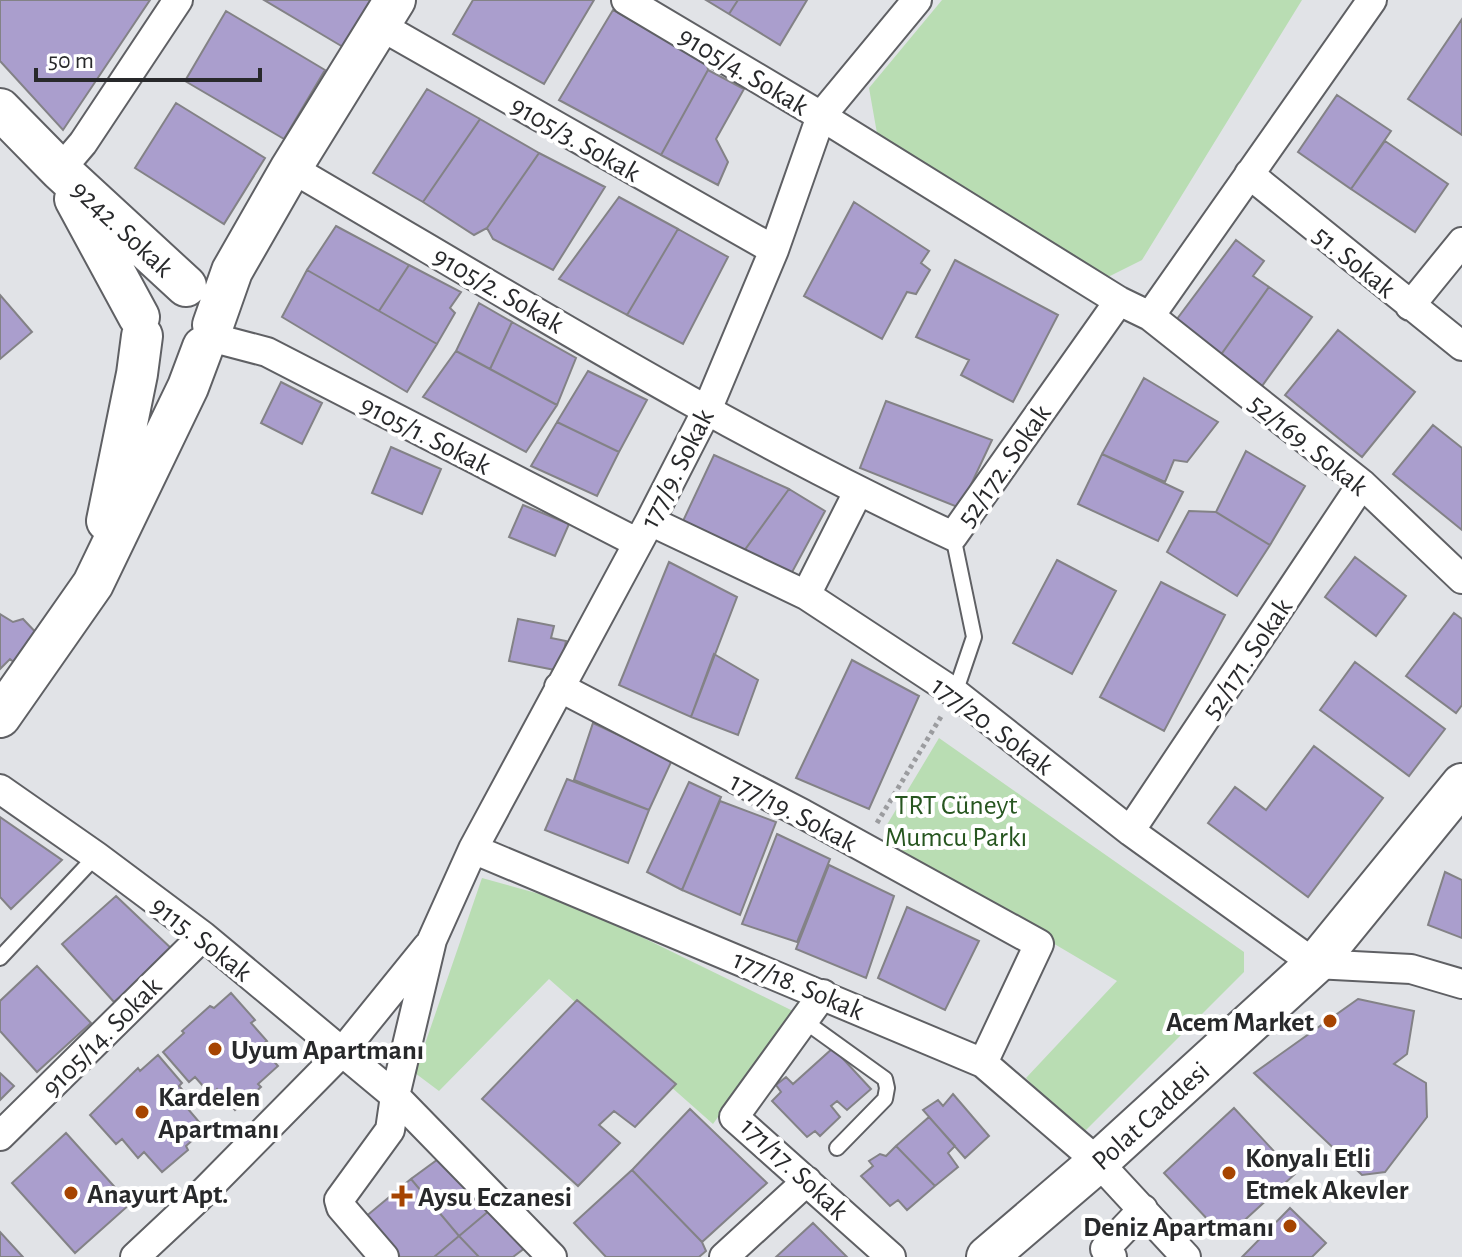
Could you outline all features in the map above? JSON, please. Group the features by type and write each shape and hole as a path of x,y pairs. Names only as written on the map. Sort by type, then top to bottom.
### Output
{"main road":[{"path":"140,326 148,347 158,354 182,358 193,354 202,317 387,13"},
{"name":"9242. Sokak","path":"0,109 202,317"},
{"name":"9242. Sokak","path":"60,170 140,326"},
{"path":"93,584 126,430 140,326 148,297 156,290 176,285 202,317"},
{"path":"0,717 93,584 188,387 202,317"},
{"name":"Polat Caddesi","path":"987,1257 1098,1162 1315,964 1462,784"}],"street":[{"path":"60,170 83,143 178,0"},
{"name":"9105/4. Sokak","path":"626,0 821,116"},
{"name":"177/9. Sokak","path":"384,1257 341,1207 339,1200 388,1135 432,940 473,849 707,410 774,250 821,116 917,0"},
{"path":"1150,316 1372,0"},
{"name":"9105/3. Sokak","path":"387,13 774,250"},
{"name":"52/169. Sokak","path":"821,116 1119,301 1150,316 1362,484 1462,579"},
{"name":"9105/2. Sokak","path":"291,168 707,410 858,492 953,536"},
{"name":"51. Sokak","path":"1249,174 1462,346"},
{"path":"1410,306 1462,242"},
{"name":"52/172. Sokak","path":"953,536 1119,301"},
{"name":"9105/1. Sokak","path":"202,317 267,352 644,532"},
{"name":"52/171. Sokak","path":"1130,831 1362,484"},
{"path":"806,595 858,492"},
{"name":"177/20. Sokak","path":"644,532 806,595 955,693 1130,831 1315,964"},
{"name":"177/19. Sokak","path":"559,687 803,814 1039,944 983,1063"},
{"name":"9115. Sokak","path":"0,789 203,936 395,1096 552,1257"},
{"name":"177/18. Sokak","path":"473,849 983,1063 1098,1162 1186,1257"},
{"name":"9105/14. Sokak","path":"0,1136 203,936"},
{"name":"177/9. Sokak","path":"135,1257 198,1198 342,1052 432,940"},
{"path":"1315,964 1411,969 1462,984"},
{"name":"171/17. Sokak","path":"823,994 734,1117 891,1257"},
{"path":"724,1257 807,1181"},
{"path":"1104,1254 1143,1209"}],"lane":[{"name":"52/172. Sokak","path":"953,536 974,637 955,693"},
{"path":"0,958 96,856"},
{"path":"803,1020 885,1079 885,1099 837,1148"}],"path":[{"path":"862,848 955,693"}],"green space":[{"path":"942,0 1302,0 1142,260 1108,277 878,139 869,88"},
{"name":"TRT Cüneyt Mumcu Parkı","path":"939,738 1244,952 1244,972 1080,1136 1026,1078 1117,981 907,857 885,828"},
{"path":"482,878 572,903 793,1011 713,1124 549,979 439,1091 415,1073"}],"building":[{"path":"0,0 150,0 63,130 0,61"},
{"path":"264,0 372,0 343,47"},
{"path":"473,0 594,0 544,84 453,34"},
{"path":"706,0 738,0 729,14"},
{"path":"738,0 807,0 780,45 729,14"},
{"path":"613,10 707,64 708,70 661,155 559,100"},
{"path":"226,11 325,70 284,139 185,81"},
{"path":"1462,19 1462,135 1408,99"},
{"path":"708,70 744,89 716,139 728,162 718,185 661,155"},
{"path":"427,89 480,119 423,202 373,173"},
{"path":"1337,95 1391,131 1351,189 1298,152"},
{"path":"176,103 265,158 224,224 135,168"},
{"path":"480,119 539,153 487,228 474,235 423,202"},
{"path":"1385,141 1448,184 1415,232 1351,189"},
{"path":"539,153 605,187 553,270 493,239 487,228"},
{"path":"619,197 678,229 627,315 559,279"},
{"path":"854,202 929,251 921,263 930,270 916,294 907,292 882,339 804,296"},
{"path":"336,226 409,265 379,311 307,270"},
{"path":"678,229 728,257 683,344 627,315"},
{"path":"1236,240 1264,261 1253,276 1269,287 1220,356 1174,323"},
{"path":"955,260 1058,315 1013,402 961,375 969,360 916,337"},
{"path":"409,265 461,292 450,308 455,313 437,344 379,311"},
{"path":"307,270 437,344 407,392 282,317"},
{"path":"1269,287 1312,317 1262,386 1220,356"},
{"path":"0,295 32,332 0,359"},
{"path":"479,303 512,322 490,369 456,351"},
{"path":"512,322 576,358 557,405 490,369"},
{"path":"1338,330 1415,392 1362,457 1285,395"},
{"path":"456,351 557,405 526,452 423,397"},
{"path":"588,371 647,400 619,452 557,422"},
{"path":"1144,378 1218,422 1187,462 1174,460 1165,482 1102,454"},
{"path":"281,382 322,403 302,444 261,423"},
{"path":"886,401 992,440 960,508 860,468"},
{"path":"557,422 619,452 597,496 531,466"},
{"path":"1433,425 1462,448 1462,530 1393,474"},
{"path":"391,447 441,469 422,514 372,493"},
{"path":"1246,451 1305,486 1270,545 1216,512"},
{"path":"1102,454 1183,492 1158,541 1078,504"},
{"path":"714,455 789,489 744,551 683,521"},
{"path":"789,489 825,511 790,576 744,551"},
{"path":"523,505 569,524 555,556 509,537"},
{"path":"1189,511 1216,512 1270,545 1237,596 1167,552"},
{"path":"1355,557 1406,596 1376,636 1325,597"},
{"path":"1057,560 1116,591 1072,674 1013,643"},
{"path":"669,562 737,597 691,717 619,685"},
{"path":"1161,582 1225,615 1164,731 1100,697"},
{"path":"1454,613 1462,619 1462,705 1456,713 1406,676"},
{"path":"0,614 13,622 23,619 45,642 22,669 10,659 0,669"},
{"path":"518,619 554,626 551,638 566,641 560,671 509,661"},
{"path":"714,654 758,680 738,735 691,717"},
{"path":"852,660 919,696 869,809 796,778"},
{"path":"1355,662 1445,729 1409,776 1320,710"},
{"path":"593,723 672,760 649,810 574,780"},
{"path":"1314,746 1383,798 1308,897 1208,823 1235,787 1266,810"},
{"path":"567,779 649,810 628,863 545,830"},
{"path":"689,782 721,797 682,890 647,872"},
{"path":"720,801 776,822 740,915 682,890"},
{"path":"0,817 62,860 11,909 0,897"},
{"path":"777,834 830,859 797,942 742,924"},
{"path":"829,865 894,896 866,978 796,949"},
{"path":"1445,872 1462,880 1462,938 1428,925"},
{"path":"116,896 174,951 114,1002 62,944"},
{"path":"907,907 979,941 945,1010 878,978"},
{"path":"37,966 91,1023 37,1072 0,1031 0,1001"},
{"name":"Uyum Apartmanı","path":"231,993 255,1020 251,1023 267,1041 260,1046 278,1066 258,1084 261,1087 235,1110 217,1089 211,1095 195,1077 189,1082 163,1052 210,1006 214,1008"},
{"path":"1358,999 1414,1011 1407,1054 1394,1064 1426,1083 1427,1117 1385,1172 1362,1175 1254,1073"},
{"path":"577,1000 676,1084 635,1127 614,1111 599,1125 620,1143 578,1186 482,1099"},
{"path":"833,1048 871,1089 847,1110 837,1101 831,1106 840,1117 820,1136 815,1131 807,1137 772,1101 781,1092 776,1085 786,1077 793,1084"},
{"name":"Kardelen Apartmanı","path":"158,1055 182,1083 179,1086 194,1103 188,1109 205,1129 186,1146 188,1150 162,1172 144,1152 138,1158 122,1139 116,1144 90,1115 138,1068 140,1071"},
{"path":"0,1073 14,1086 0,1100"},
{"path":"953,1094 989,1136 965,1158 923,1110 938,1100 943,1106"},
{"name":"Konyalı Etli Etmek Akevler","path":"1234,1108 1295,1174 1225,1238 1164,1173"},
{"path":"690,1109 767,1183 702,1242 632,1170"},
{"path":"929,1117 955,1146 948,1153 958,1167 935,1186 896,1146"},
{"name":"Anayurt Apt.","path":"66,1133 130,1204 75,1253 12,1183"},
{"path":"896,1146 935,1186 907,1210 898,1200 890,1206 861,1176 873,1166 869,1161 880,1154 886,1156"},
{"path":"445,1154 496,1205 459,1236 411,1179"},
{"path":"632,1170 702,1242 706,1251 699,1257 606,1257 574,1223"},
{"path":"411,1179 459,1236 434,1257 400,1257 364,1218"},
{"path":"496,1205 530,1244 513,1257 479,1257 459,1236"},
{"name":"Deniz Apartmanı","path":"1290,1208 1326,1243 1312,1257 1242,1257"},
{"path":"813,1223 847,1257 776,1257"},
{"path":"0,1232 23,1257 0,1257"},
{"path":"459,1236 479,1257 434,1257"}],"place":[{"name":"Acem Market","path":"1330,1021"},
{"name":"Uyum Apartmanı","path":"215,1049"},
{"name":"Kardelen Apartmanı","path":"142,1112"},
{"name":"Konyalı Etli Etmek Akevler","path":"1229,1173"},
{"name":"Anayurt Apt.","path":"71,1193"},
{"name":"Aysu Eczanesi","path":"402,1196"},
{"name":"Deniz Apartmanı","path":"1290,1226"}]}
